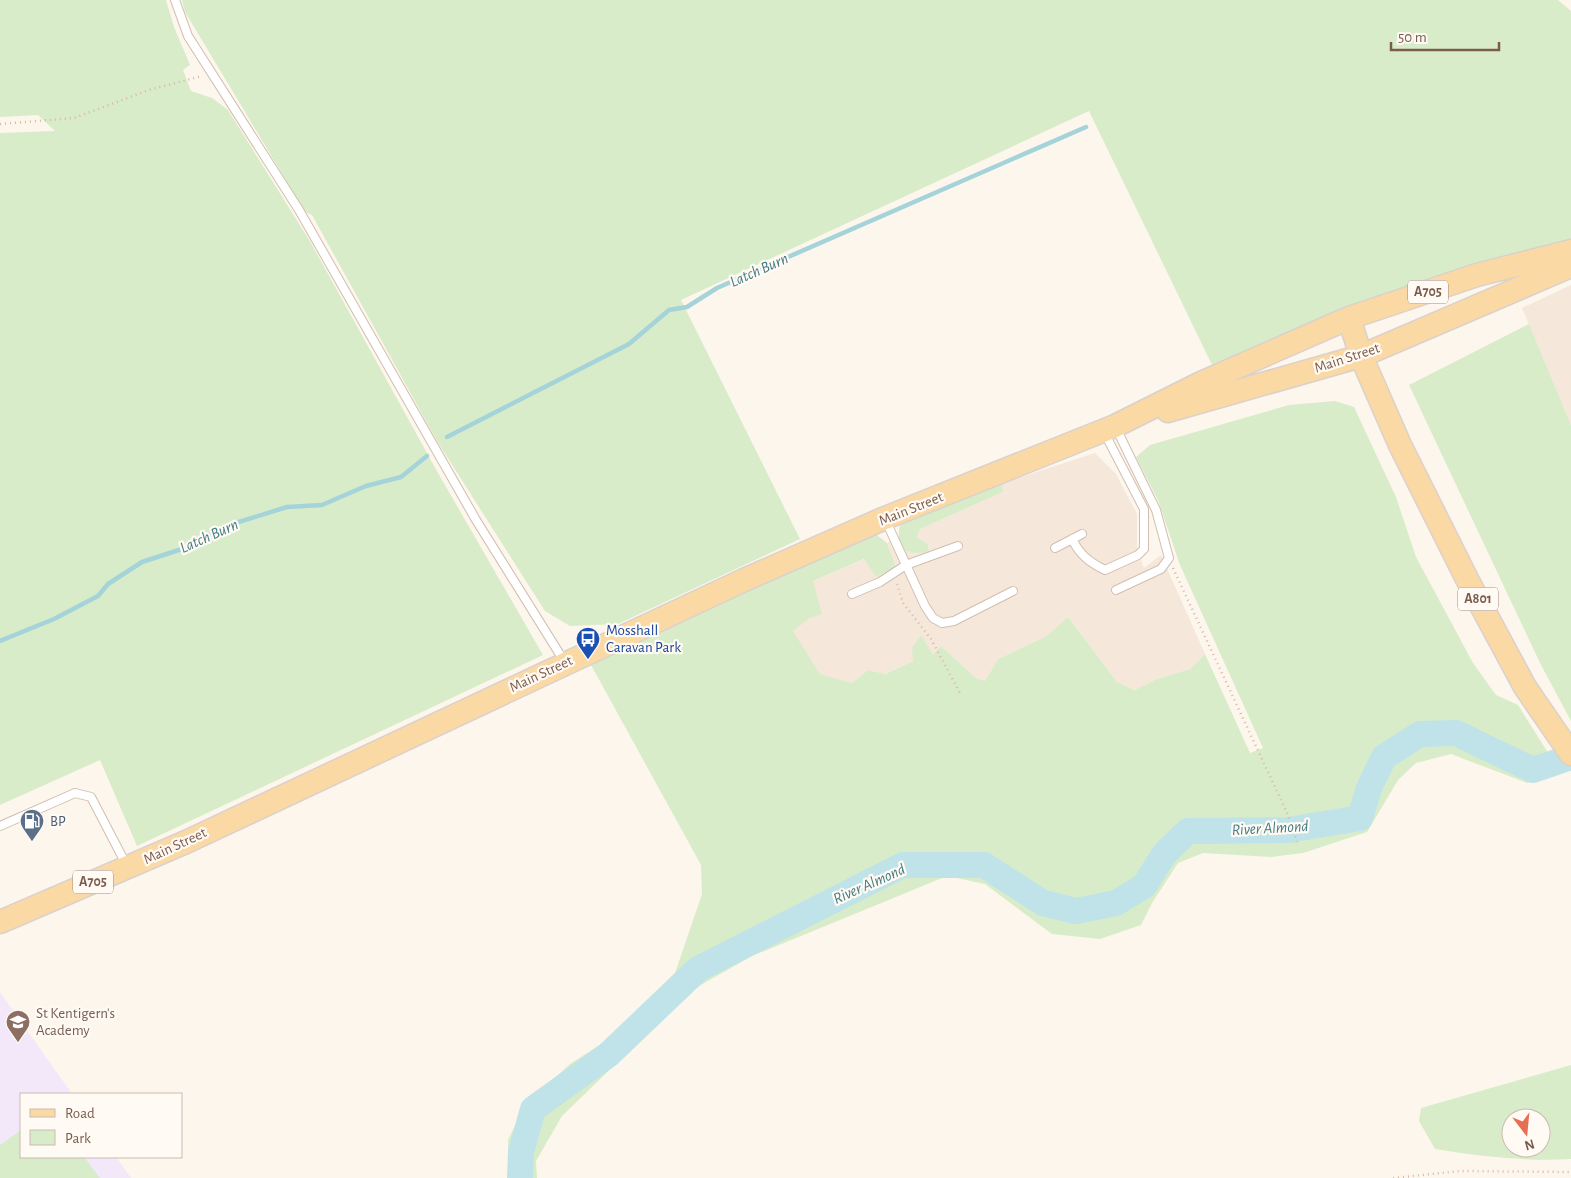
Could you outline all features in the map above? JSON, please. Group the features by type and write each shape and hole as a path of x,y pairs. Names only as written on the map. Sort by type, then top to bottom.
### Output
{"main road":[{"name":"Main Street","path":"1109,429 1200,383 1290,346 1355,337 1477,275 1571,251"},
{"name":"Main Street","path":"0,922 128,868 564,663 885,518 1109,429 1355,337 1571,266"},
{"name":"A801","path":"1355,337 1400,445 1469,582 1525,687 1569,750"}],"lane":[{"path":"175,0 188,36 299,210 476,520 564,663"},
{"path":"1072,539 1080,553 1092,564 1105,570 1138,555 1144,549 1144,509 1109,429"},
{"path":"1109,429 1156,510 1169,558 1161,569 1116,590"},
{"path":"885,518 925,606 933,618 942,623 954,620 1013,591"},
{"path":"1055,548 1082,534"},
{"path":"852,594 897,573 906,565 958,546"},
{"path":"0,826 75,793 91,797 128,868"}],"path":[{"path":"0,124 74,118 149,90 213,73"},
{"path":"1169,558 1288,815 1297,842"},
{"path":"897,573 903,603 931,639 961,695"},
{"path":"1393,1178 1461,1171 1571,1172"}],"shaded area":[{"path":"1571,285 1571,425 1522,308"},
{"path":"1095,453 1116,474 1137,514 1137,548 1144,568 1161,555 1205,654 1190,669 1157,679 1136,690 1117,682 1068,617 1045,637 998,659 985,681 976,678 942,647 933,656 913,661 884,674 868,670 852,683 820,674 792,631 810,618 813,581 865,559 876,577 896,567 887,543 898,536 904,549 929,552 928,544 917,537 920,529 1003,492 1002,483"},
{"name":"St Kentigern's Academy","path":"0,992 71,1093 20,1093 20,1158 117,1158 131,1178 0,1178"}],"green space":[{"path":"0,0 166,0 174,27 190,65 183,70 191,91 212,98 228,110 311,243 438,473 543,655 137,846 100,760 0,805 0,133 55,131 38,115 0,117"},
{"path":"182,0 1558,0 1571,11 1571,242 1213,367 1089,111 681,300 800,539 618,624 570,626 545,611 437,441 312,215 305,212 185,12"},
{"path":"1529,324 1571,425 1571,721 1541,665 1409,385"},
{"path":"1335,401 1354,407 1396,497 1416,557 1473,663 1496,695 1518,705 1560,772 1527,783 1451,754 1416,763 1398,780 1367,832 1303,853 1271,857 1203,853 1178,863 1152,903 1141,925 1100,939 1052,934 985,884 947,876 752,956 692,990 562,1116 536,1161 537,1178 508,1178 508,1140 525,1105 570,1064 629,1026 675,973 702,894 701,865 591,665 781,571 873,532 887,543 896,567 876,577 864,559 813,581 822,614 810,618 793,631 820,674 852,683 868,670 885,674 913,661 912,648 921,635 933,655 941,646 976,678 985,681 998,659 1045,637 1068,617 1117,682 1135,690 1157,679 1190,669 1205,654 1250,753 1263,748 1180,565 1158,500 1136,457 1150,445 1289,405"},
{"path":"1002,483 1003,492 920,529 917,537 928,544 929,552 914,553 904,549 901,545 899,540 900,524 912,516"},
{"path":"1571,1065 1571,1159 1509,1158 1551,1158 1551,1108 1501,1108 1501,1157 1435,1149 1419,1121 1421,1108"},
{"path":"20,1131 20,1158 85,1158 100,1178 0,1178 0,1145"}],"waterway":[{"name":"Latch Burn","path":"447,437 629,344 669,310 687,307 717,288 1086,127"},
{"name":"Latch Burn","path":"0,641 54,619 98,596 108,584 142,562 185,548 229,525 287,507 322,505 366,486 401,477 427,456"},
{"name":"River Almond","path":"520,1178 521,1152 533,1109 608,1055 698,969 903,865 984,865 1043,903 1076,911 1116,903 1144,886 1165,853 1188,831 1288,830 1360,818 1369,788 1384,757 1420,734 1456,733 1533,770 1571,757"}],"place":[{"name":"Mosshall Caravan Park","path":"588,660"},
{"name":"BP","path":"32,842"},
{"name":"St Kentigern's Academy","path":"18,1043"}]}
